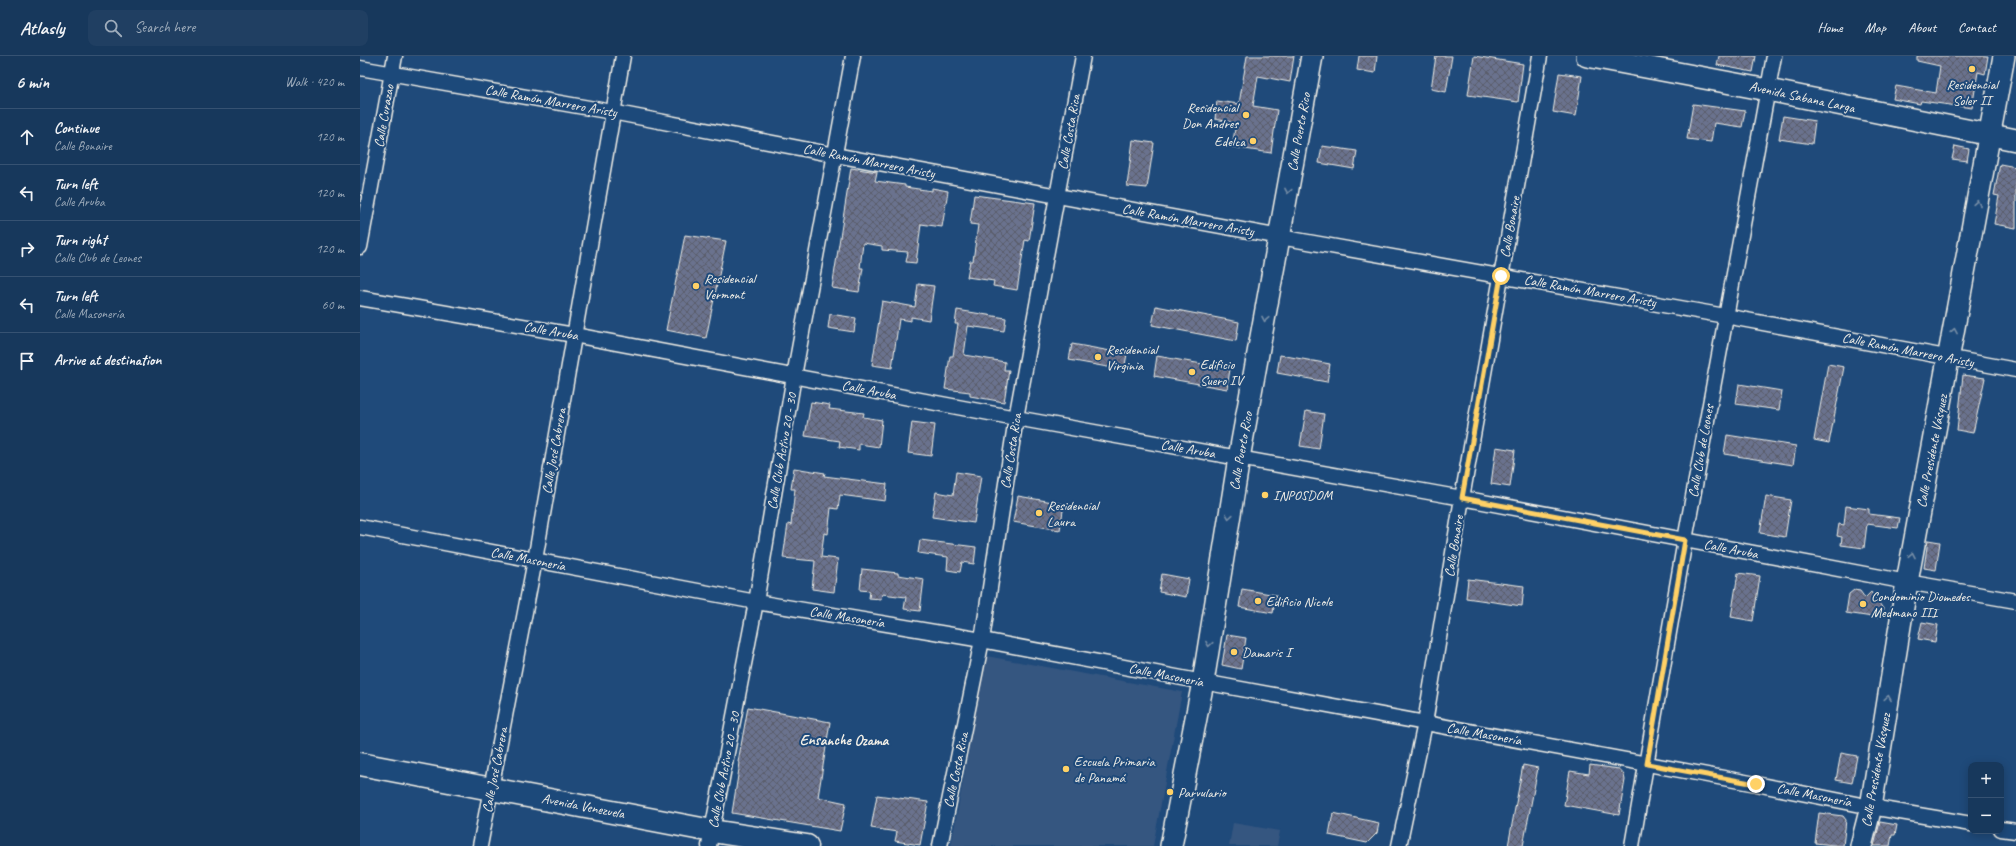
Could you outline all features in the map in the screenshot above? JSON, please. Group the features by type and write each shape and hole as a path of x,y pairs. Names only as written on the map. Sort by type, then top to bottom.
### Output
{"main road":[{"name":"Avenida Venezuela","path":"360,764 491,788 711,838 807,846"}],"street":[{"name":"Calle Curazao","path":"360,247 395,56"},
{"name":"Calle José Cabrera","path":"480,846 535,560 612,112 623,56"},
{"name":"Calle Club Activo 20 - 30","path":"711,838 756,602 794,376 853,56"},
{"name":"Calle Costa Rica","path":"940,846 982,640 1016,418 1083,56"},
{"name":"Calle Puerto Rico","path":"1171,846 1203,682 1239,458 1312,56"},
{"name":"Calle Bonaire","path":"1399,846 1425,723 1462,498 1540,56"},
{"name":"Avenida Sabana Larga","path":"1587,56 1768,90 1990,136 2016,140"},
{"name":"Calle Club de Leones","path":"1632,846 1725,316 1774,56"},
{"name":"Calle Presidente Vásquez","path":"1861,846 1871,807 1907,582 2004,56"},
{"name":"Calle Ramón Marrero Aristy","path":"360,68 612,112 834,155 1280,237 1725,316 2016,370"},
{"name":"Calle Aruba","path":"360,298 574,335 1016,418 1462,498 1907,582 2016,601"},
{"name":"Calle Masonería","path":"360,527 756,602 982,640 1871,807 1968,823"},
{"path":"2004,829 2016,831"}],"shaded area":[{"name":"Escuela Primaria de Panamá","path":"986,656 1182,692 1153,846 951,846"},
{"path":"1233,823 1280,831 1277,846 1229,846"}],"building":[{"path":"1247,56 1294,56 1290,82 1258,76 1253,106 1277,110 1271,153 1232,147 1236,123 1215,119 1217,101 1239,104"},
{"path":"1359,56 1377,56 1375,73 1357,70"},
{"path":"1436,56 1452,56 1446,92 1431,89"},
{"path":"1474,56 1523,64 1518,102 1468,95"},
{"path":"1719,56 1756,56 1753,72 1717,65"},
{"path":"1917,56 1988,56 1985,74 1978,72 1972,108 1921,101 1920,104 1893,99 1896,86 1936,93 1940,66 1917,61"},
{"path":"1559,73 1582,76 1576,116 1553,112"},
{"path":"1693,104 1745,111 1742,127 1714,123 1711,142 1687,139"},
{"path":"1783,116 1815,121 1812,144 1779,139"},
{"path":"1133,140 1154,143 1147,188 1127,186"},
{"path":"1322,146 1357,151 1354,169 1319,163"},
{"path":"1955,146 1969,149 1967,161 1952,159"},
{"path":"2000,164 2016,167 2016,228 1994,224 1999,196 1994,195"},
{"path":"851,168 877,172 875,181 905,185 905,187 932,191 932,188 948,191 942,227 921,224 916,263 906,262 908,252 882,250 882,246 863,243 860,268 863,268 859,292 832,288"},
{"path":"974,195 1035,203 1029,241 1025,240 1017,290 993,286 994,281 967,277 970,261 973,261 978,225 970,224"},
{"name":"Residencial Vermont","path":"685,235 726,241 706,338 666,330"},
{"path":"918,284 934,286 929,320 911,317 911,321 899,319 892,368 872,365 882,301 915,307"},
{"path":"1156,306 1239,322 1236,341 1152,325"},
{"path":"957,310 1006,318 1004,331 968,326 964,355 1005,362 1004,370 1009,370 1004,402 970,396 970,392 945,389 950,356 953,356 958,324 955,324"},
{"path":"830,314 856,318 854,332 828,328"},
{"name":"Residencial Virginia","path":"1072,344 1127,354 1124,370 1069,360"},
{"path":"1280,355 1330,364 1327,382 1277,373"},
{"name":"Edificio Suero IV","path":"1157,356 1230,369 1227,389 1154,376"},
{"path":"1828,364 1844,367 1829,443 1814,440"},
{"path":"1963,375 1985,378 1973,433 1957,430"},
{"path":"1739,384 1782,391 1779,410 1736,404"},
{"path":"811,402 830,405 829,409 864,413 863,417 882,420 879,447 859,444 859,450 839,447 840,441 805,436"},
{"path":"1306,411 1324,414 1319,449 1300,446"},
{"path":"912,422 935,425 931,456 908,453"},
{"path":"1727,435 1796,446 1793,465 1724,454"},
{"path":"1496,447 1515,450 1510,487 1491,484"},
{"path":"794,468 825,473 824,476 887,484 885,501 840,495 838,509 831,508 828,534 824,533 821,557 838,559 834,592 812,589 815,561 783,558 788,524 791,525 795,489 791,489"},
{"path":"956,472 981,476 974,523 932,517 936,492 953,495"},
{"name":"Residencial Laura","path":"1018,496 1064,504 1060,530 1013,522"},
{"path":"1766,496 1791,500 1785,537 1760,533"},
{"path":"1846,506 1869,509 1869,514 1900,518 1898,528 1867,524 1864,548 1841,545 1842,537 1837,536 1839,524 1844,525"},
{"path":"920,540 976,547 974,564 962,562 960,572 947,570 948,557 918,553"},
{"path":"1928,540 1940,542 1936,570 1924,568"},
{"path":"862,569 898,573 898,575 924,579 920,611 904,609 906,597 882,594 881,599 869,598 870,591 860,590"},
{"path":"1738,573 1760,576 1753,621 1731,617"},
{"path":"1162,574 1189,579 1186,597 1159,592"},
{"path":"1468,579 1524,586 1522,606 1466,598"},
{"name":"Edificio Nicole","path":"1242,589 1276,595 1273,613 1239,607"},
{"name":"Condominio Diomedes Medmano III","path":"1854,590 1860,591 1865,598 1871,592 1884,610 1879,614 1879,618 1846,613 1849,594"},
{"path":"1922,622 1938,625 1935,642 1918,639"},
{"name":"Damaris I","path":"1227,635 1246,638 1241,669 1222,665"},
{"path":"748,707 830,722 818,797 846,803 840,831 732,813 740,763 738,762"},
{"path":"1841,753 1857,756 1852,783 1836,780"},
{"path":"1523,765 1538,768 1523,846 1508,846"},
{"path":"1590,765 1619,769 1624,775 1625,780 1619,815 1564,805 1570,771 1589,774"},
{"path":"877,795 928,802 920,845 895,841 897,832 871,828"},
{"path":"1333,813 1379,823 1377,833 1367,843 1329,835"},
{"path":"1819,813 1843,816 1846,820 1843,846 1815,843"},
{"path":"1880,822 1897,825 1895,835 1892,835 1890,846 1874,846"}],"place":[{"name":"Residencial Soler II","path":"1972,69"},
{"name":"Residencial Don Andres","path":"1246,115"},
{"name":"Edelca","path":"1253,141"},
{"name":"Residencial Vermont","path":"696,286"},
{"name":"Residencial Virginia","path":"1098,357"},
{"name":"Edificio Suero IV","path":"1192,372"},
{"name":"INPOSDOM","path":"1265,495"},
{"name":"Residencial Laura","path":"1039,513"},
{"name":"Edificio Nicole","path":"1258,601"},
{"name":"Condominio Diomedes Medmano III","path":"1863,604"},
{"name":"Damaris I","path":"1234,652"},
{"name":"Escuela Primaria de Panamá","path":"1066,769"},
{"name":"Parvulario","path":"1170,792"}],"district":[{"name":"Ensanche Ozama","path":"844,740"}],"route":[{"path":"1501,276 1462,498 1685,540 1647,764 1756,784"}]}
